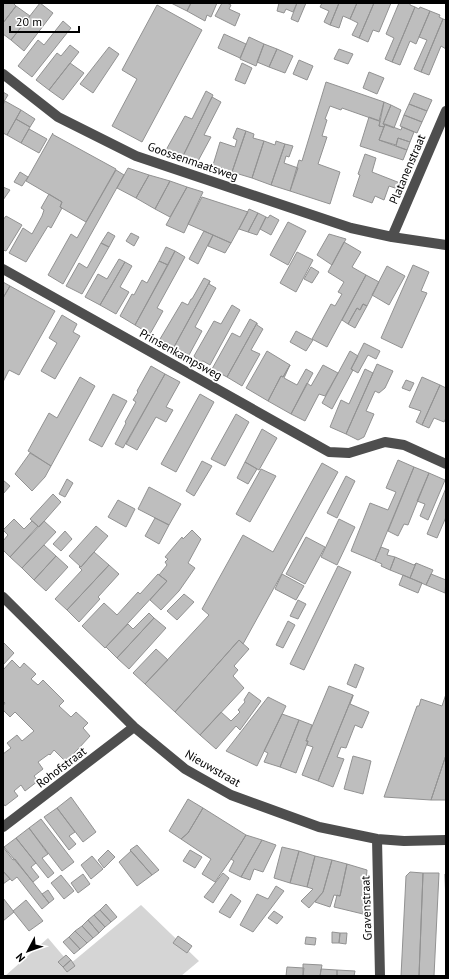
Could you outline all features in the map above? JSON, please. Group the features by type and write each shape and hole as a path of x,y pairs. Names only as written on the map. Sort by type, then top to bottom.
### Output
{"street":[{"name":"Goossenmaatsweg","path":"3,74 58,117 136,156 351,228 392,237 446,245"},
{"name":"Platanenstraat","path":"392,237 446,111"},
{"name":"Prinsenkampsweg","path":"3,270 329,452 349,453 385,442 404,444 446,464"},
{"name":"Nieuwstraat","path":"3,597 134,727 185,769 231,795 319,827 377,839 404,841 446,840"},
{"name":"Rohofstraat","path":"3,827 134,727"},
{"name":"Gravenstraat","path":"377,839 380,976"}],"shaded area":[{"path":"141,905 199,961 181,976 5,976 48,938 70,964"}],"building":[{"path":"3,3 13,3 16,6 3,23"},
{"path":"40,3 53,13 24,51 11,40"},
{"path":"171,3 191,3 187,11"},
{"path":"191,3 217,3 211,17 207,15 205,21 187,11"},
{"path":"222,3 231,5 229,9 240,14 235,26 215,16"},
{"path":"279,3 297,3 293,12 286,9 284,13 277,11"},
{"path":"297,3 306,3 298,22 291,19"},
{"path":"322,3 339,3 330,25 324,22 329,11 320,7"},
{"path":"339,3 357,3 350,19 343,16 339,28 330,25"},
{"path":"357,3 374,3 359,38 352,35 358,23 350,19"},
{"path":"374,3 391,3 379,32 373,30 368,42 359,38"},
{"path":"399,3 410,3 410,5 415,7 392,62 385,59 394,38 386,34"},
{"path":"157,5 202,30 142,142 112,126 137,79 122,70"},
{"path":"16,6 30,16 11,40 3,34 3,23"},
{"path":"415,7 419,9 420,7 430,11 416,44 410,41 400,65 392,62"},
{"path":"430,11 440,15 439,17 443,19 421,72 414,69 427,40 419,37"},
{"path":"443,19 446,20 446,49 441,46 429,75 421,72"},
{"path":"63,21 71,28 32,77 18,66 38,40 44,45"},
{"path":"224,34 246,44 240,58 218,48"},
{"path":"249,37 264,44 256,66 240,59"},
{"path":"264,44 277,49 269,67 257,62"},
{"path":"70,45 79,52 49,90 36,80 57,53 61,56"},
{"path":"109,47 119,54 93,93 80,84"},
{"path":"277,49 293,56 285,73 269,67"},
{"path":"339,49 353,54 348,64 334,59"},
{"path":"299,60 313,66 307,80 293,74"},
{"path":"70,63 84,73 63,100 49,90"},
{"path":"242,63 252,68 245,84 235,80"},
{"path":"369,72 384,78 377,94 363,88"},
{"path":"326,82 384,102 379,121 342,108 341,110 330,106 325,119 327,120 322,136 327,137 318,164 340,172 330,204 290,191 299,160 302,161"},
{"path":"206,91 213,95 183,156 166,150 185,116 192,119"},
{"path":"3,92 8,95 3,103"},
{"path":"414,93 432,100 427,111 409,104"},
{"path":"212,97 221,102 204,135 211,137 198,161 183,156"},
{"path":"5,101 21,110 7,135 3,133 3,105"},
{"path":"384,102 391,105 383,124 385,124 384,127 379,126"},
{"path":"409,104 427,111 422,122 404,115"},
{"path":"391,105 401,110 394,128 383,124"},
{"path":"21,110 35,119 30,127 16,119"},
{"path":"404,115 422,122 417,133 400,126"},
{"path":"369,117 380,121 379,126 384,127 379,140 407,150 403,160 360,146"},
{"path":"16,119 30,127 21,143 7,135"},
{"path":"385,124 401,130 402,127 414,132 410,142 398,138 396,145 379,140"},
{"path":"237,128 246,131 232,172 213,165 220,142 235,147 237,140 233,138"},
{"path":"29,129 47,139 39,153 21,143"},
{"path":"246,131 254,134 253,138 264,141 252,178 232,172"},
{"path":"52,134 116,169 86,222 60,207 62,202 26,181"},
{"path":"398,138 410,142 407,150 396,146"},
{"path":"264,141 275,145 276,141 285,144 271,185 252,178"},
{"path":"285,144 293,146 289,157 286,156 284,163 298,168 290,191 271,185"},
{"path":"365,154 376,158 372,172 400,183 398,189 389,186 384,200 375,196 372,203 353,196 360,175 358,174"},
{"path":"128,168 149,175 136,198 117,188"},
{"path":"116,170 124,175 63,284 48,275 71,234 77,238"},
{"path":"20,172 28,177 22,186 14,182"},
{"path":"149,175 170,181 155,209 136,198"},
{"path":"170,181 187,187 170,217 155,209"},
{"path":"3,187 10,190 3,200"},
{"path":"187,187 203,192 184,233 166,225"},
{"path":"49,194 62,202 60,207 62,208 51,228 48,226 26,262 9,253 23,228 32,234 42,216 44,210 41,208"},
{"path":"202,197 248,212 231,243 188,224"},
{"path":"249,209 258,213 248,232 239,229"},
{"path":"258,213 266,217 257,235 248,232"},
{"path":"270,215 279,220 271,235 260,229 266,217 268,218"},
{"path":"6,216 22,225 6,251 3,250 3,220"},
{"path":"288,222 306,231 288,265 270,255"},
{"path":"204,231 213,235 198,264 189,259"},
{"path":"108,232 115,236 109,247 101,243"},
{"path":"131,233 139,237 134,246 126,241"},
{"path":"329,234 346,239 332,265 317,255"},
{"path":"213,235 231,243 225,253 208,246"},
{"path":"344,242 361,252 352,267 366,275 327,347 312,339 331,304 335,306 342,294 338,292 344,282 328,272"},
{"path":"101,243 109,247 82,294 66,286 79,263 87,268"},
{"path":"166,247 175,251 168,265 159,261"},
{"path":"175,251 185,257 157,308 163,311 150,334 135,325"},
{"path":"297,252 313,260 296,292 280,283"},
{"path":"119,259 125,262 100,305 85,297 98,274 107,279"},
{"path":"159,261 168,265 135,325 120,316 132,294 134,295 142,280 147,283"},
{"path":"125,262 132,266 120,287 129,292 116,314 100,305"},
{"path":"413,265 429,272 421,291 427,293 402,348 381,338"},
{"path":"387,266 405,276 389,305 372,295"},
{"path":"311,267 319,272 312,283 304,279"},
{"path":"366,275 379,282 367,306 363,304 360,310 357,308 348,324 342,320"},
{"path":"204,278 210,281 174,347 160,339 182,302 188,305"},
{"path":"210,281 209,284 216,288 195,327 202,331 189,355 174,347"},
{"path":"3,282 10,286 3,298"},
{"path":"10,286 55,311 19,375 9,370 3,382 3,298"},
{"path":"363,304 367,306 355,328 348,324 357,308 360,310"},
{"path":"232,305 240,310 210,365 203,361 200,362 194,356 214,321 221,324"},
{"path":"62,315 77,324 73,332 80,336 55,379 41,371 57,343 49,338"},
{"path":"250,319 257,323 227,377 212,369 232,333 240,337"},
{"path":"257,323 257,325 263,329 251,350 260,354 242,386 227,377"},
{"path":"296,331 313,340 306,351 290,342"},
{"path":"364,343 380,351 376,359 368,355 358,373 351,369"},
{"path":"267,351 290,365 283,377 281,376 268,401 246,388"},
{"path":"350,351 358,356 351,369 353,370 332,409 322,403"},
{"path":"377,364 393,371 385,388 379,393 375,391 366,411 374,414 364,437 358,440 346,434"},
{"path":"290,365 284,378 297,385 306,369 313,373 291,414 268,401 281,376 283,377"},
{"path":"323,365 338,373 325,396 319,394 305,421 291,414 307,383 311,386"},
{"path":"151,366 165,374 123,448 115,444 136,402 133,400 138,392 137,391"},
{"path":"365,369 373,373 346,434 330,427 341,400 349,404"},
{"path":"165,374 180,382 166,407 173,410 166,422 156,417 137,450 126,444"},
{"path":"80,377 95,386 51,466 28,451 49,413 57,418"},
{"path":"422,377 440,385 422,425 416,422 421,411 409,407"},
{"path":"406,380 414,383 410,391 402,388"},
{"path":"440,385 446,388 446,418 444,422 434,418 429,428 422,425"},
{"path":"113,394 127,401 102,447 89,440"},
{"path":"200,394 214,402 176,472 161,464"},
{"path":"236,414 249,422 225,466 211,459"},
{"path":"262,429 277,438 259,470 245,462"},
{"path":"30,453 51,466 45,477 32,491 15,474"},
{"path":"398,460 414,467 375,561 351,551 370,503 388,510 396,492 386,488"},
{"path":"202,461 212,466 194,496 186,491"},
{"path":"245,462 257,469 248,484 237,478"},
{"path":"322,463 338,472 243,644 239,640 175,712 145,684 209,615 202,609 243,535 273,552"},
{"path":"414,467 429,473 408,525 404,524 398,536 388,531"},
{"path":"261,469 276,476 250,522 236,514"},
{"path":"429,473 445,480 428,520 420,516 425,504 417,501"},
{"path":"346,476 355,481 337,518 327,513"},
{"path":"67,479 73,483 65,497 59,494"},
{"path":"3,480 10,486 3,494"},
{"path":"149,487 181,504 169,525 138,509"},
{"path":"446,488 446,517 437,538 427,534"},
{"path":"53,494 61,502 39,527 30,519"},
{"path":"118,500 135,509 126,527 108,517"},
{"path":"155,518 169,525 159,544 145,536"},
{"path":"14,519 24,529 32,521 38,526 10,557 3,550 3,541 8,535 3,530"},
{"path":"339,519 355,527 337,565 321,557"},
{"path":"44,521 56,532 22,568 10,557"},
{"path":"96,526 108,536 81,567 69,556"},
{"path":"192,530 201,539 188,563 195,568 179,591 161,610 150,600 167,581 159,575 167,565 165,562 168,559 165,557 182,537 183,539"},
{"path":"65,531 72,539 61,551 53,544"},
{"path":"306,537 325,547 305,584 286,574"},
{"path":"44,545 56,556 34,580 22,568"},
{"path":"381,547 389,550 387,555 395,557 390,570 381,566 382,564 375,561"},
{"path":"94,552 109,565 67,610 55,599 82,570 79,567 81,567"},
{"path":"56,556 68,567 46,591 34,580"},
{"path":"395,557 414,565 416,563 410,578 390,570"},
{"path":"416,563 433,570 426,585 410,578"},
{"path":"109,565 119,574 98,597 100,599 79,622 67,610"},
{"path":"338,566 351,572 304,670 290,664"},
{"path":"158,574 167,581 105,648 82,626 104,603 117,615 138,592 140,594"},
{"path":"282,574 304,586 296,600 275,589"},
{"path":"431,574 446,580 445,593 426,585"},
{"path":"403,575 422,583 418,593 399,585"},
{"path":"184,594 194,602 177,620 167,611"},
{"path":"298,600 306,604 298,619 290,616"},
{"path":"149,613 154,618 117,658 106,647 128,624 133,629"},
{"path":"154,618 166,628 129,669 117,658"},
{"path":"288,621 295,625 283,648 276,645"},
{"path":"239,640 249,649 234,666 238,670 233,676 244,688 200,735 175,712"},
{"path":"3,642 14,653 3,665"},
{"path":"156,649 168,660 145,684 133,673"},
{"path":"12,660 20,668 24,663 36,674 31,679 38,685 43,680 64,701 59,706 71,717 76,712 88,723 83,728 90,736 66,762 54,750 50,755 49,754 38,762 43,769 34,776 38,781 25,791 21,785 14,791 18,796 5,806 3,803 3,754 11,748 7,743 17,735 22,741 34,731 15,712 10,717 3,710 5,703 3,701 3,670"},
{"path":"355,664 364,668 356,688 347,684"},
{"path":"329,686 353,695 318,781 302,775 313,747 307,745 308,741 306,741"},
{"path":"249,692 261,701 240,730 236,726 216,749 200,735 221,712 231,721 240,712 238,710 245,702 244,700"},
{"path":"446,694 446,755 431,800 384,797 417,706 419,706 421,699 442,706"},
{"path":"353,695 350,704 369,712 362,728 355,725 346,748 341,747 337,757 344,759 333,787 318,781"},
{"path":"268,697 286,706 257,766 226,751"},
{"path":"282,714 299,720 280,767 264,762 268,753 264,751"},
{"path":"299,720 312,725 306,741 308,741 296,773 280,767"},
{"path":"446,755 446,800 431,800"},
{"path":"353,756 371,761 363,794 344,789"},
{"path":"71,797 96,832 83,842 57,808"},
{"path":"188,799 203,808 188,833 181,839 169,831"},
{"path":"57,808 75,832 69,836 76,844 69,850 44,817"},
{"path":"203,808 246,835 215,882 202,874 211,859 181,839 188,833"},
{"path":"41,819 74,862 62,871 29,828"},
{"path":"29,828 48,854 42,858 54,873 48,878 16,838"},
{"path":"246,835 262,840 241,877 229,871 234,861 231,859"},
{"path":"16,838 36,863 31,867 39,877 33,882 4,847"},
{"path":"262,840 276,845 263,872 254,869 250,880 241,877"},
{"path":"137,845 159,870 152,875 130,850"},
{"path":"3,847 13,860 15,859 49,903 42,909 17,877 12,881 3,871"},
{"path":"282,847 299,851 290,883 274,878"},
{"path":"108,850 115,857 104,868 98,860"},
{"path":"190,850 202,857 195,868 183,861"},
{"path":"131,851 152,875 137,886 119,862"},
{"path":"299,851 315,856 307,887 290,883"},
{"path":"92,856 103,869 91,879 81,865"},
{"path":"315,856 332,860 323,892 309,908 301,901 313,889 307,887"},
{"path":"332,860 347,864 340,896 334,895 330,907 315,902 323,892"},
{"path":"347,864 367,870 363,914 334,907 337,895 340,896"},
{"path":"3,871 10,879 3,884"},
{"path":"410,872 423,873 419,976 401,976 406,876"},
{"path":"223,873 229,878 213,903 204,897"},
{"path":"423,873 439,873 434,976 419,976"},
{"path":"83,874 90,884 78,893 71,883"},
{"path":"445,874 446,874 446,905"},
{"path":"61,875 74,891 64,899 51,883"},
{"path":"276,886 284,891 253,932 240,925 257,894 268,899"},
{"path":"48,890 54,899 49,903 42,894"},
{"path":"231,894 241,901 230,918 219,912"},
{"path":"3,898 14,912 3,921"},
{"path":"26,900 43,921 29,931 13,911"},
{"path":"106,904 117,917 111,922 100,910"},
{"path":"100,910 111,922 105,927 94,915"},
{"path":"274,911 283,917 277,924 268,918"},
{"path":"94,915 105,927 99,933 88,920"},
{"path":"88,920 99,933 93,938 82,926"},
{"path":"82,926 93,938 87,943 75,931"},
{"path":"75,931 87,943 80,949 69,937"},
{"path":"332,932 340,933 339,943 332,943"},
{"path":"340,933 347,933 346,944 339,943"},
{"path":"178,936 192,946 187,953 173,943"},
{"path":"69,937 80,949 74,954 63,942"},
{"path":"306,937 316,938 315,945 305,944"},
{"path":"66,955 71,960 63,967 58,962"},
{"path":"71,960 75,966 67,972 63,967"},
{"path":"303,964 322,965 320,976 303,976"},
{"path":"287,967 304,968 303,976 286,976"},
{"path":"321,969 337,970 337,976 320,976"},
{"path":"337,970 355,971 354,976 337,976"}]}
